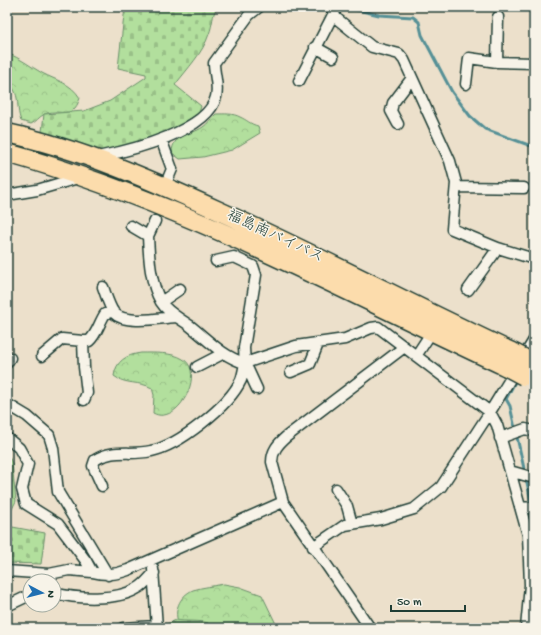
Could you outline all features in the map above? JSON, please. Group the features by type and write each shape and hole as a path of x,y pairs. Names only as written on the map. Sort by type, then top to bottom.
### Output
{"highway":[{"name":"福島南バイパス","path":"7,133 31,138 161,184 280,238 531,371"},
{"name":"福島南バイパス","path":"7,153 38,162 184,214 432,333 510,360"}],"street":[{"path":"102,156 123,152 183,130 211,106 216,98 218,86 214,76 214,63 250,15 259,7"},
{"path":"299,81 334,8"},
{"path":"334,8 336,18 372,47 399,54 404,60 450,162 456,187 452,229 498,248 534,259"},
{"path":"497,62 498,17"},
{"path":"315,47 333,57"},
{"path":"466,84 469,58 497,62 534,63"},
{"path":"398,124 391,111 393,103 412,78"},
{"path":"161,139 172,169 167,181"},
{"path":"7,195 37,190 80,178"},
{"path":"456,187 524,188"},
{"path":"155,221 148,236 151,268 156,291 161,302 176,317 224,354 245,363 296,346 345,339 371,328 378,327 403,348 416,356 490,412 500,438 528,534 530,554 530,585 526,628"},
{"path":"131,226 148,236"},
{"path":"468,290 498,248"},
{"path":"102,486 93,466 94,460 104,454 114,452 134,453 152,451 192,431 214,413 241,380 245,363 244,348 256,275 253,266 234,257 216,261"},
{"path":"103,287 113,312 122,318 152,319 176,317"},
{"path":"161,302 180,289"},
{"path":"42,356 62,339 90,341 95,336 99,323 105,314 113,312"},
{"path":"416,356 432,333"},
{"path":"314,547 345,525 398,515 414,509 441,487 490,412 534,340"},
{"path":"83,341 87,393 84,400"},
{"path":"291,372 310,364 318,344"},
{"path":"370,628 283,502 272,462 272,456 279,443 403,348"},
{"path":"197,367 224,354"},
{"path":"245,363 257,389"},
{"path":"7,404 26,416 49,435 53,448 58,492 108,575"},
{"path":"500,438 525,429 534,431"},
{"path":"7,438 19,448 28,464 22,489 26,504 58,524 86,561 92,572"},
{"path":"510,471 534,478"},
{"path":"336,489 347,506 352,524"},
{"path":"7,571 49,574 69,570 108,575 119,573 283,502"},
{"path":"520,507 534,508"},
{"path":"123,628 156,627 152,559"},
{"path":"62,594 87,598 127,593 139,588 154,573"},
{"path":"7,606 22,599"}],"green space":[{"path":"125,7 217,7 203,48 175,85 201,106 199,113 158,138 98,152 42,132 44,114 84,111 110,101 146,77 146,74 118,68"},
{"path":"7,53 72,89 80,98 77,106 69,112 49,113 31,124 21,121 15,91 7,81"},
{"path":"216,114 228,114 242,118 258,126 260,133 232,150 203,157 180,159 172,153 175,142 178,139 203,127"},
{"path":"141,353 162,353 173,355 183,359 189,366 192,375 186,396 180,405 171,412 162,415 153,413 154,395 152,388 143,384 123,381 114,376 117,366 126,357"},
{"path":"7,453 12,463 16,501 9,515 7,515"},
{"path":"7,526 45,533 41,564 7,563"},
{"path":"224,584 240,587 262,595 278,628 201,628 179,624 177,619 177,610 178,605 184,596 193,590"},
{"path":"176,620 208,623 209,628 158,628"}],"waterway":[{"path":"345,7 379,15 413,17 419,22 422,35 452,92 470,116 485,129 534,147"},
{"path":"517,378 506,399 510,406 525,473"},
{"path":"526,478 534,515"}]}
